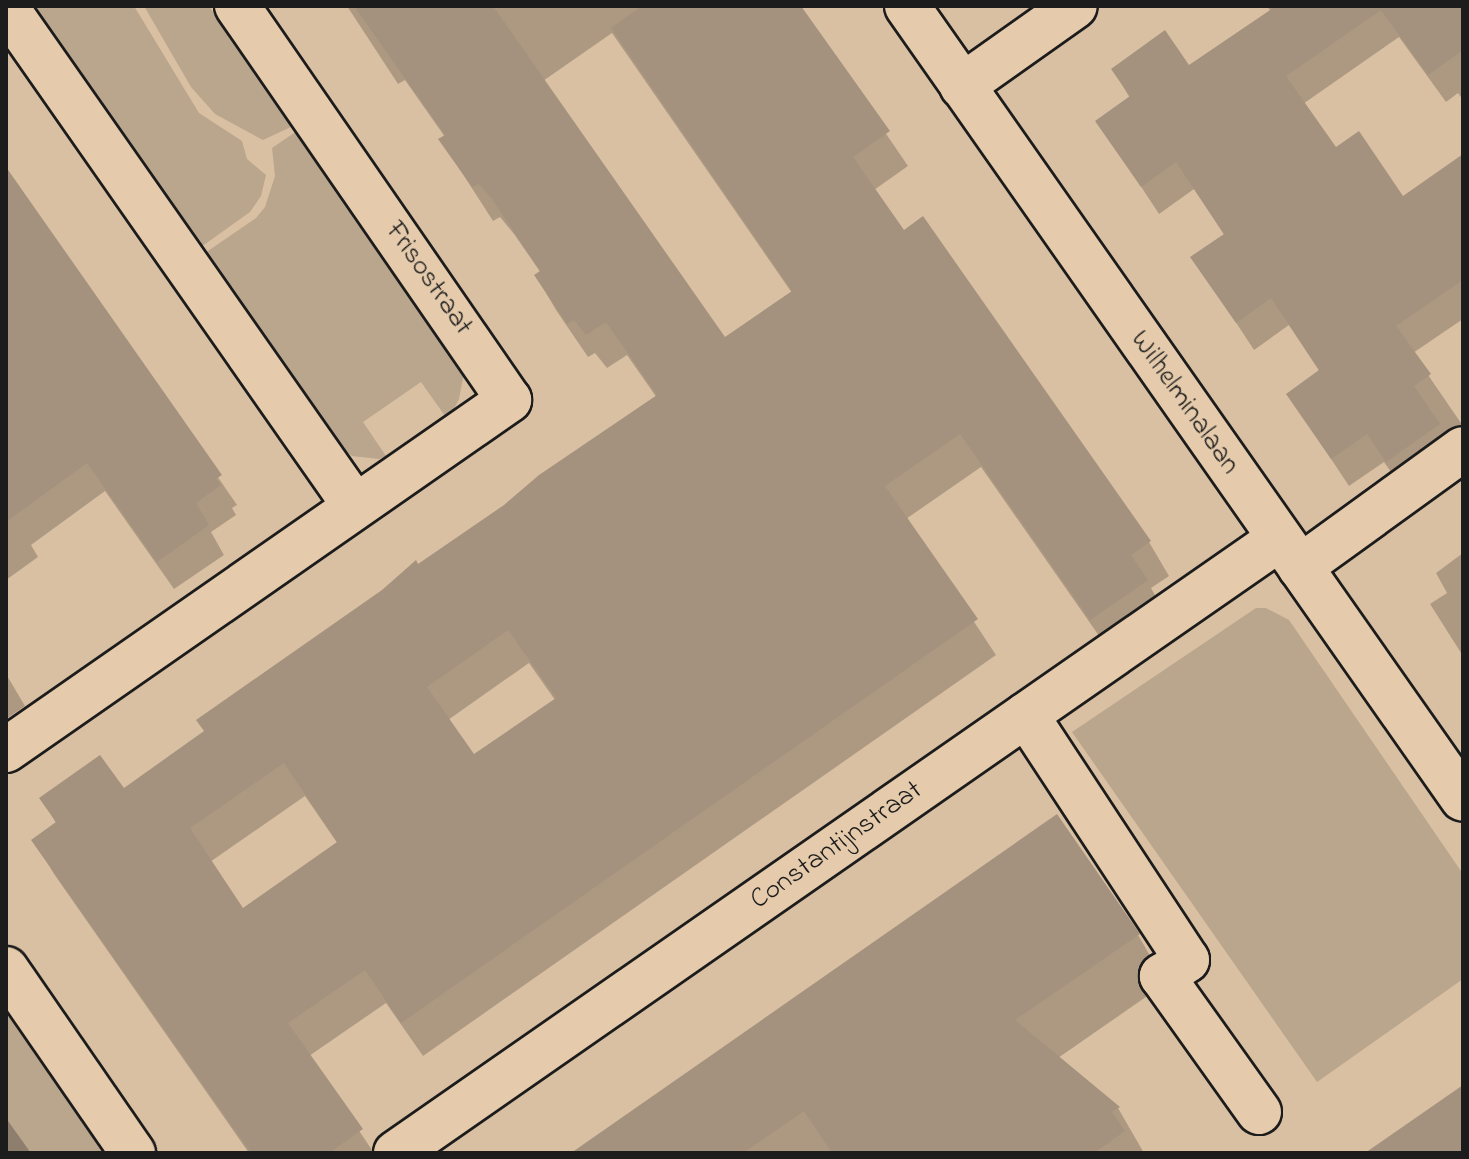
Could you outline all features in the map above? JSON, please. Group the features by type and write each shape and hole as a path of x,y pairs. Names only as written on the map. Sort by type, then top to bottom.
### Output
{"street":[{"name":"Frisostraat","path":"6,750 509,400 237,6"},
{"name":"Wilhelminalaan","path":"907,6 1463,799"},
{"path":"962,86 1075,6"},
{"path":"6,7 355,506"},
{"name":"Constantijnstraat","path":"419,1147 1026,715 1463,449"},
{"path":"1026,715 1187,960 1162,976 1259,1112"},
{"path":"6,969 133,1153"}],"shaded area":[{"path":"32,6 134,6 199,113 242,141 247,159 266,175 261,196 250,212 201,247"},
{"path":"144,6 209,6 293,126 263,140 215,114 191,87"},
{"path":"297,131 464,373 459,399 453,411 445,416 421,382 363,422 386,456 379,459 352,456 340,446 205,253 256,218 265,207 275,176 272,148"},
{"path":"1256,608 1266,608 1289,620 1463,874 1463,979 1317,1082 1072,732"},
{"path":"6,1012 105,1153 31,1153 6,1118"},
{"path":"6,1118 31,1153 6,1153"}],"building":[{"path":"354,6 493,6 725,337 792,291 611,28 642,6 801,6 890,131 853,157 904,230 923,216 1151,541 1131,555 1148,580 1090,620 960,434 885,486 978,619 401,1023 365,970 288,1023 363,1129 329,1153 251,1153 31,840 56,822 39,798 100,755 124,788 204,731 196,720 382,590 416,560 418,564 504,505 539,475 657,395 606,322 586,335 574,320 567,324 534,275 540,271 492,199 479,184 472,187 438,139 445,135","holes":["508,630 556,698 474,754 427,687","284,763 337,842 243,908 190,828"]},
{"path":"1276,6 1463,6 1463,50 1428,75 1381,10 1286,76 1336,147 1359,131 1403,196 1463,154 1463,280 1396,326 1431,374 1414,386 1440,424 1386,462 1367,434 1331,459 1286,394 1319,370 1271,298 1236,323 1190,257 1224,234 1176,162 1141,187 1095,121 1130,96 1111,69 1165,30 1189,65"},
{"path":"6,167 222,475 216,479 221,485 196,503 209,525 157,562 87,463 6,522"},
{"path":"1057,814 1140,934 1015,1020 1120,1107 1112,1112 1125,1131 1094,1153 832,1153 804,1111 743,1153 571,1153"},
{"path":"1463,1085 1463,1153 1365,1153"}]}
